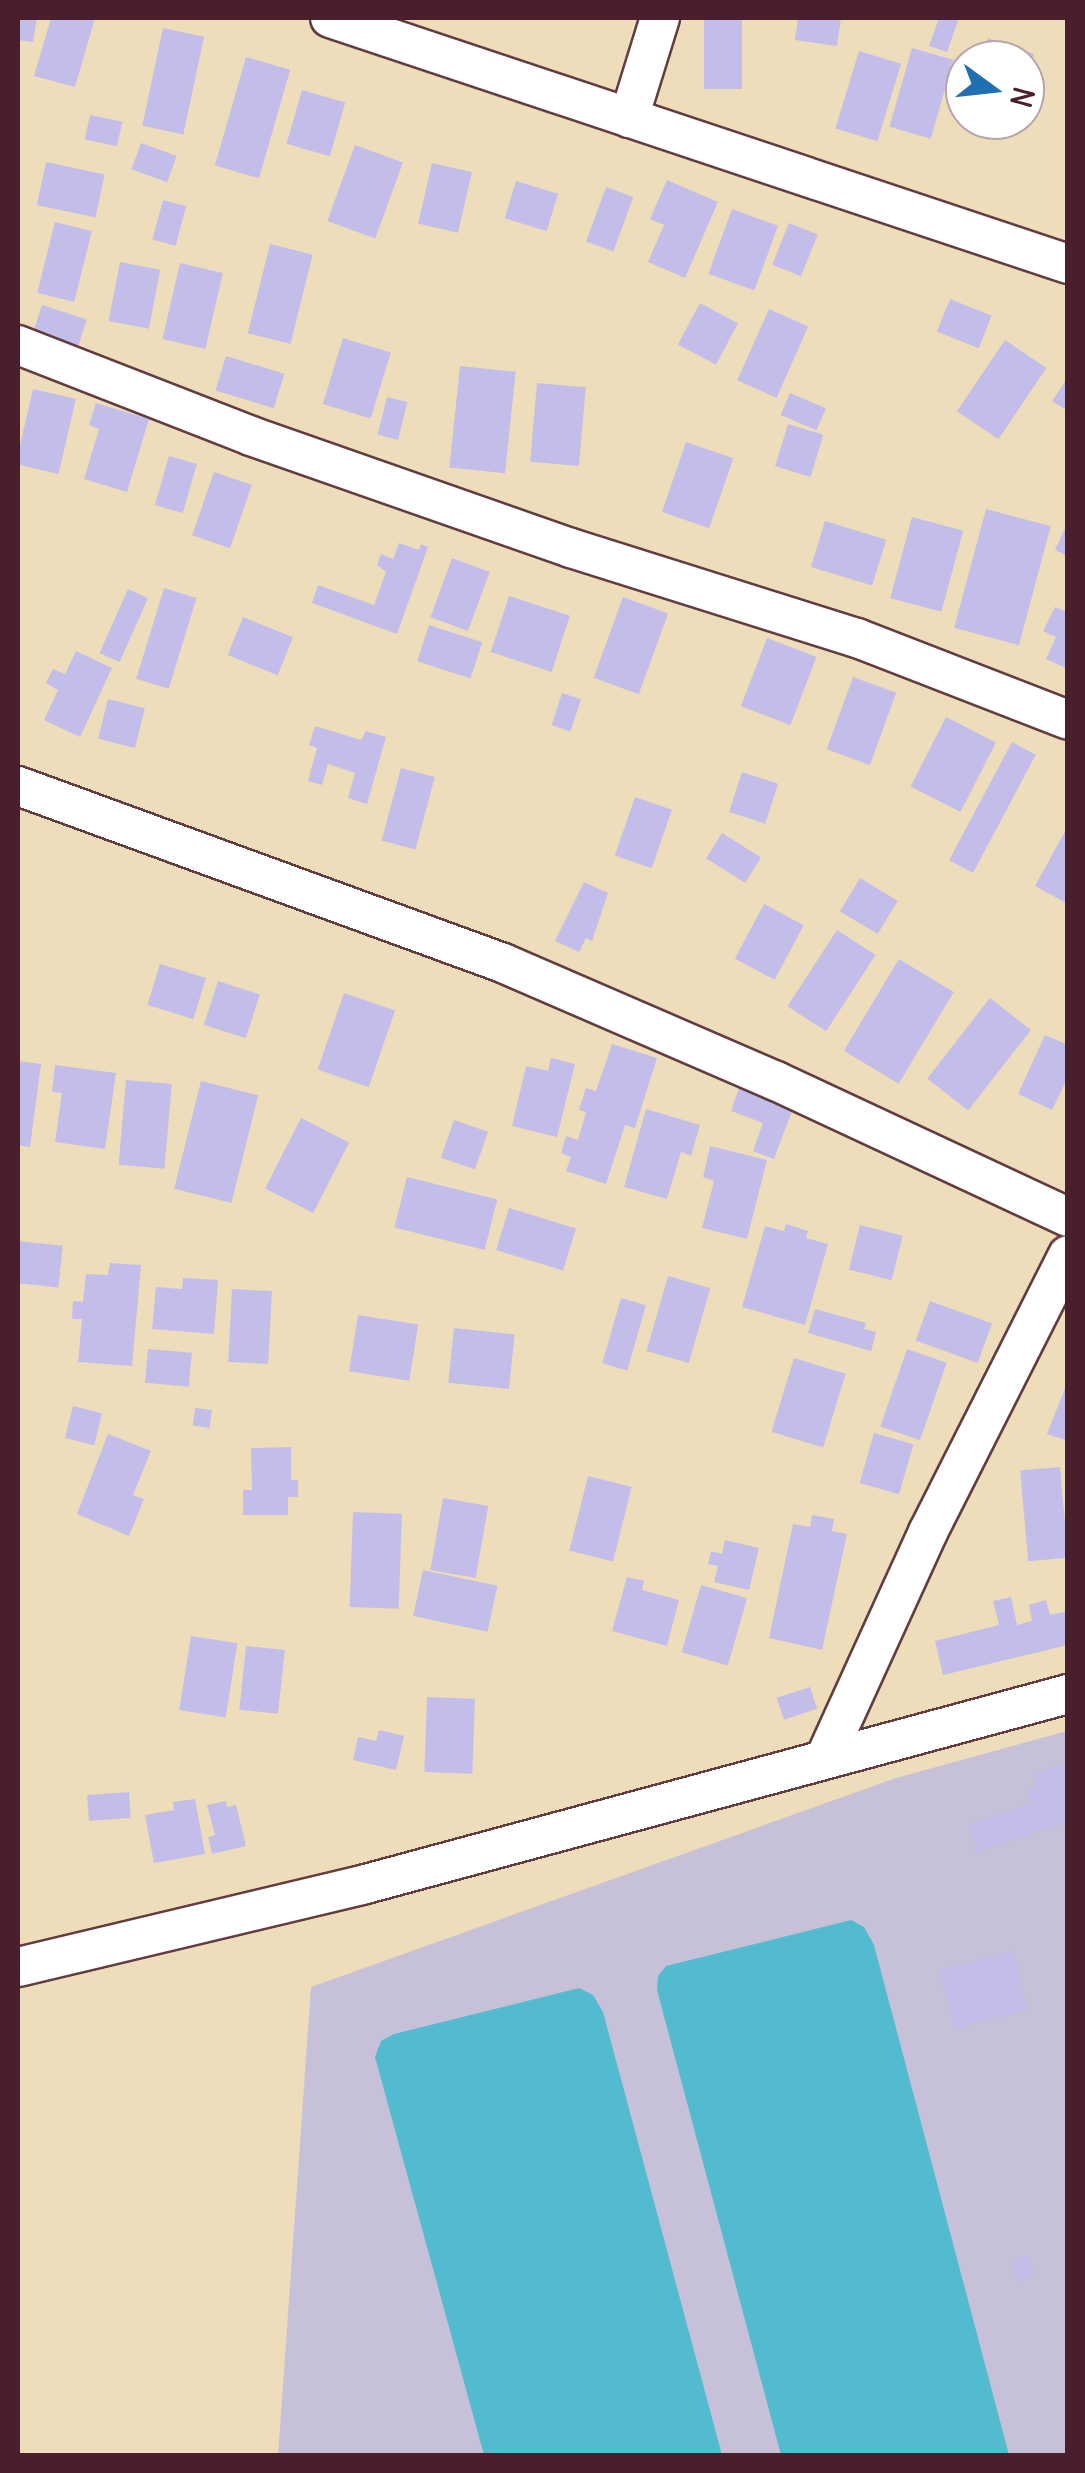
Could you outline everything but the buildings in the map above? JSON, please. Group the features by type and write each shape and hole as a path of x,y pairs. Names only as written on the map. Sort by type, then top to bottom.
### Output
{"street":[{"path":"330,18 1068,264"},
{"path":"628,118 660,18"},
{"path":"18,345 268,442 571,548 857,638 1068,720"},
{"path":"18,786 502,963 776,1081 1068,1217"},
{"path":"825,1758 928,1532 1068,1255"},
{"path":"18,1967 362,1885 1068,1694"}],"shaded area":[{"path":"1067,1731 1067,2455 278,2456 311,1987 896,1778"}],"water":[{"path":"851,1920 864,1927 874,1945 1009,2455 781,2455 657,1990 658,1976 666,1966"},
{"path":"579,1988 593,1995 603,2012 722,2455 484,2455 375,2057 381,2041 394,2034"}]}
